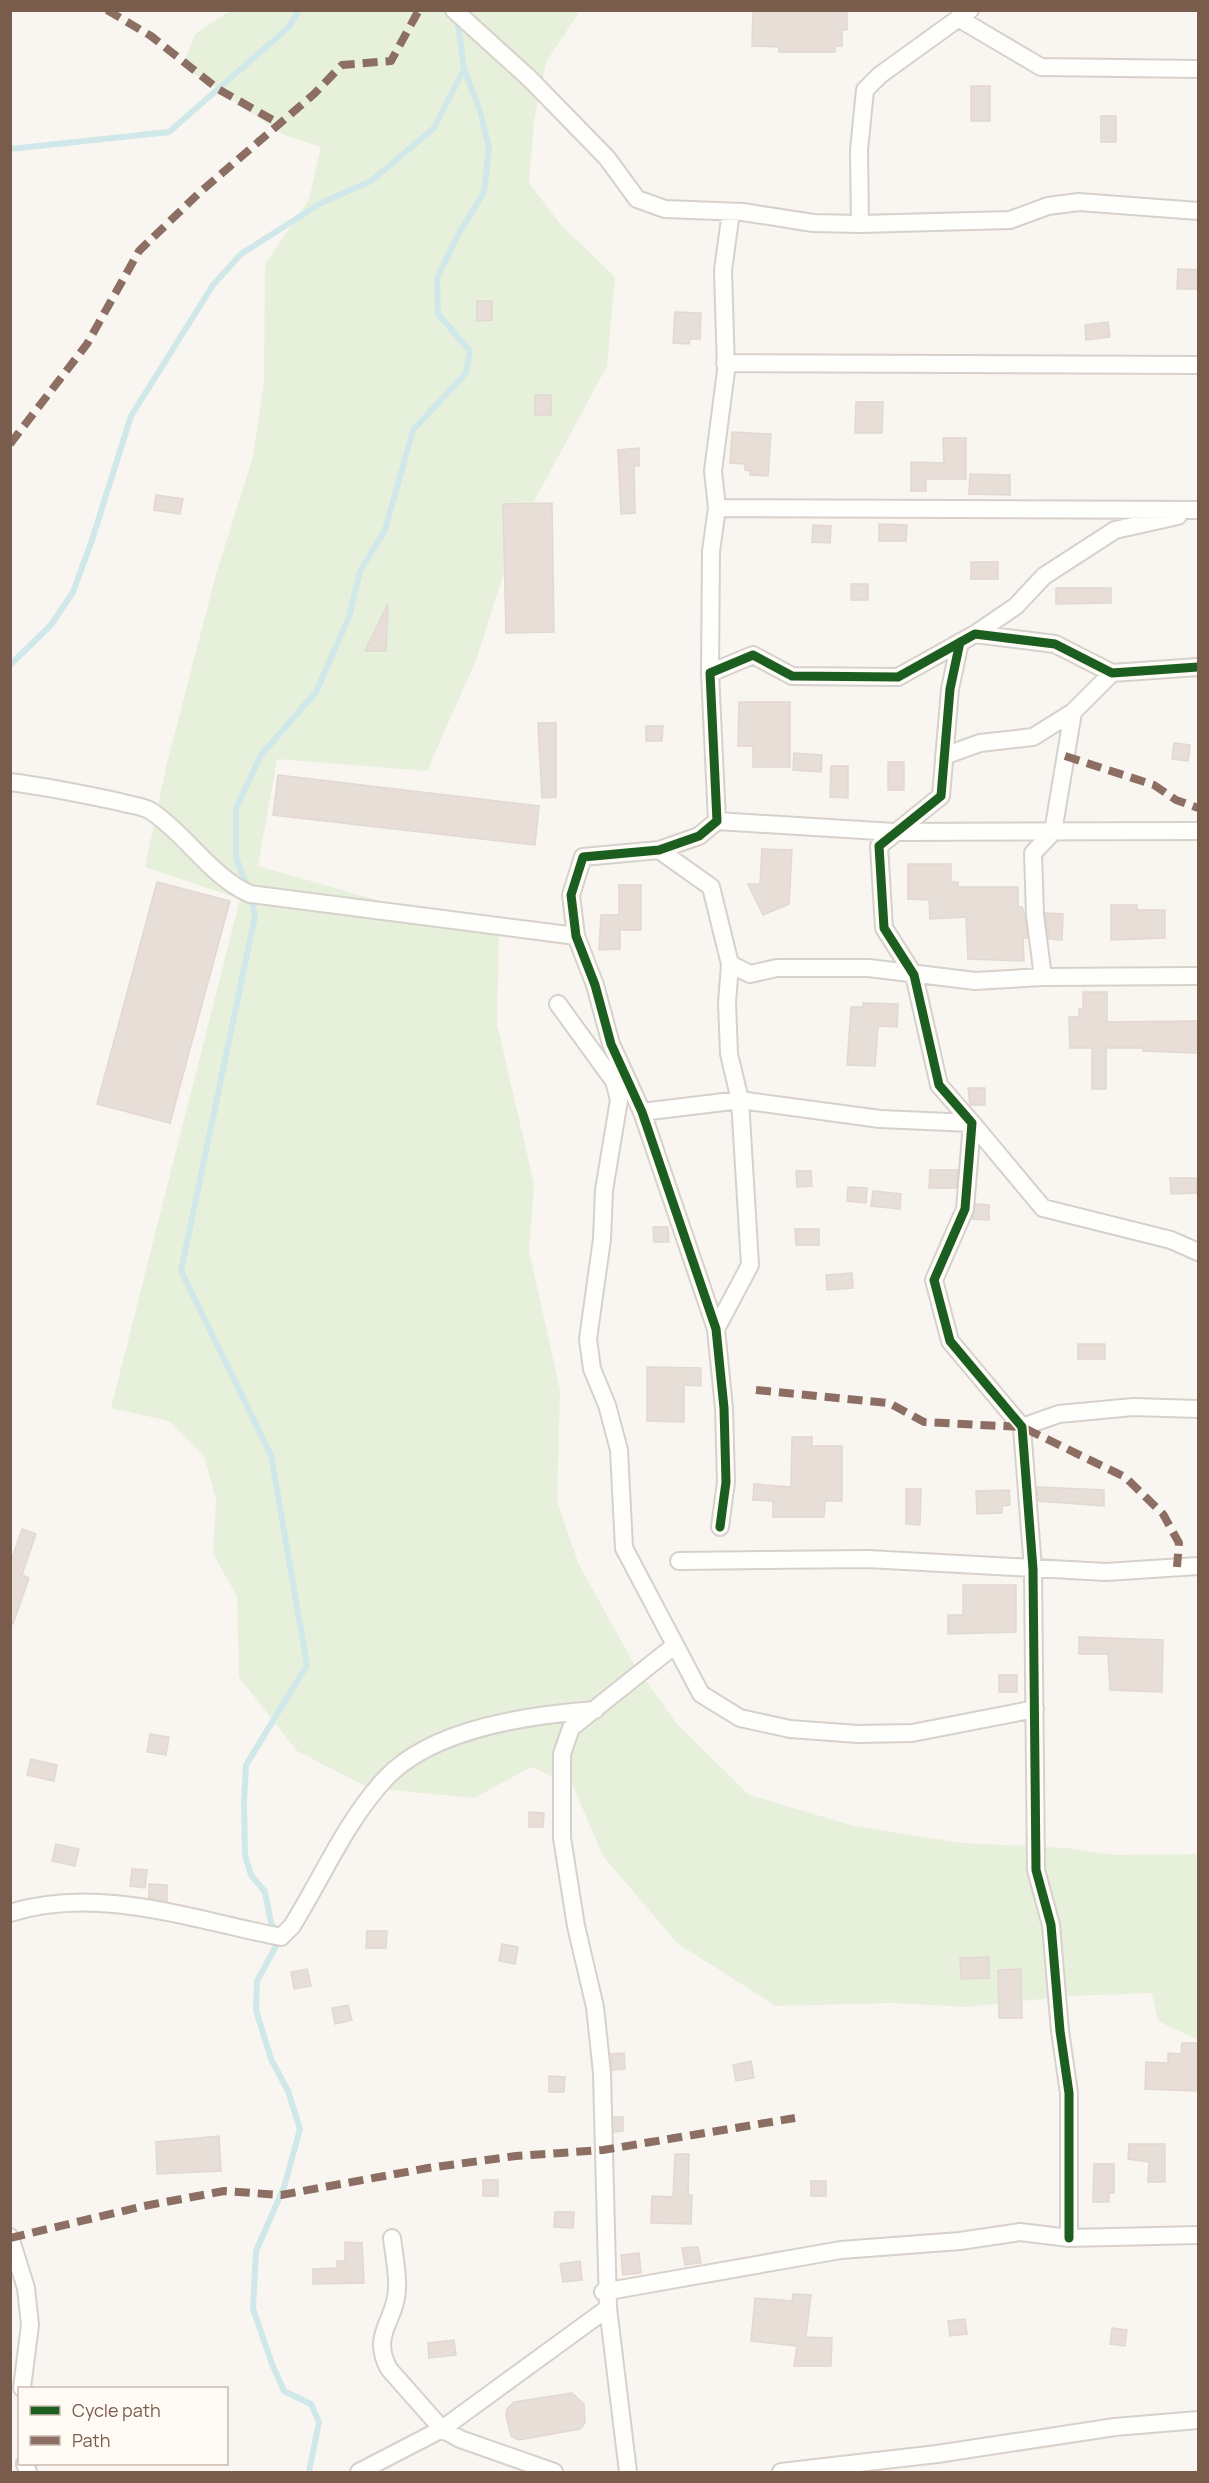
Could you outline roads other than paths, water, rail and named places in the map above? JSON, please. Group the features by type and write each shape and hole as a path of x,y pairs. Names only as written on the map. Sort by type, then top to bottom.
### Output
{"street":[{"path":"454,10 531,79 607,158 637,200 665,209 731,212 813,223 860,224 1010,220 1048,206 1079,202 1198,211"},
{"path":"860,224 860,150 865,90 880,75 964,14 1041,67 1198,69"},
{"path":"717,821 710,674 711,551 717,508 713,471 725,363 723,270 731,212"},
{"path":"725,363 1198,365"},
{"path":"717,508 1198,511"},
{"path":"710,674 753,655 792,676 898,677 975,634 1016,606 1044,576 1115,530 1198,511"},
{"path":"975,634 1055,644 1112,673 1198,667"},
{"path":"960,642 950,689 941,796 879,846 884,928 914,975 939,1085 1043,1208 1171,1240 1198,1252"},
{"path":"944,756 980,743 1032,737 1073,712 1112,673"},
{"path":"1043,977 1035,915 1033,853 1053,832 1073,712"},
{"path":"10,782 67,789 149,809 186,840 211,867 250,894 576,936"},
{"path":"720,1527 725,1472 724,1408 716,1329 642,1112 611,1044 595,985 576,936 571,895 583,857 659,850 699,836 717,821 894,832 1198,831"},
{"path":"659,850 711,887 730,964 727,1003 729,1054 740,1100 750,1265 716,1329"},
{"path":"730,964 750,974 777,968 869,968 975,981 1043,977 1198,976"},
{"path":"558,1004 614,1081 619,1100 604,1190 602,1239 588,1339 592,1369 607,1405 619,1450 624,1548 701,1694 740,1718 790,1729 858,1734 912,1733 1035,1709"},
{"path":"642,1112 740,1100 880,1119 972,1123"},
{"path":"972,1123 965,1209 934,1280 950,1341 1022,1427 1033,1569 1036,1870 1051,1925 1060,2031 1070,2093 1069,2238"},
{"path":"1022,1427 1059,1414 1133,1407 1198,1409"},
{"path":"679,1561 868,1559 1106,1572 1198,1566"},
{"path":"628,2472 605,2300 602,2073 595,2007 576,1926 562,1838 562,1754 571,1728 674,1646"},
{"path":"10,1913 59,1902 100,1904 178,1914 281,1937 292,1926 363,1806 386,1778 409,1759 448,1739 493,1724 540,1714 596,1710"},
{"path":"359,2472 442,2429 605,2300 841,2250 960,2241 1020,2232 1069,2238 1198,2235"},
{"path":"10,2237 26,2288 30,2325 22,2387"},
{"path":"392,2238 397,2290 381,2340 383,2358 403,2388 442,2429 460,2439 554,2472"},
{"path":"781,2472 937,2454 1115,2427 1198,2420"}],"waterway":[{"path":"10,149 169,132 289,27 299,10"},
{"path":"247,887 236,857 236,808 261,755 316,692 349,617 360,571 385,530 413,430 466,373 470,351 438,314 437,278 459,233 484,192 489,148 480,111 464,69 457,17"},
{"path":"10,665 51,625 73,592 131,416 213,285 241,254 321,203 371,181 434,128 464,69"},
{"path":"251,897 255,916 181,1271 271,1455 307,1665 246,1765 244,1801 245,1855 251,1875 265,1892 271,1923 281,1937 257,1981 256,2010 271,2059 288,2091 300,2129 284,2187 256,2251 253,2309 284,2391 311,2404 319,2422 309,2472"}]}
